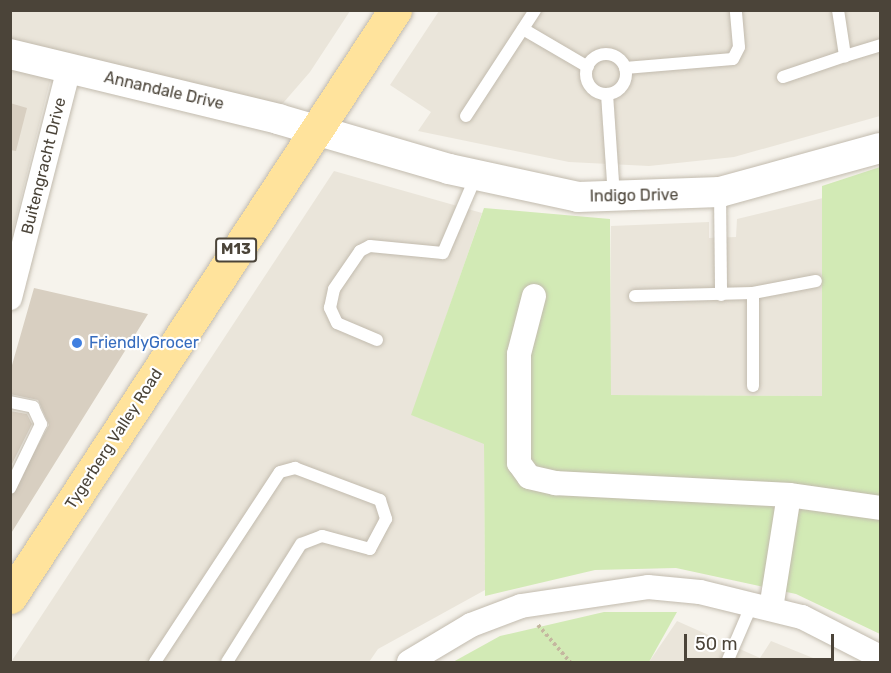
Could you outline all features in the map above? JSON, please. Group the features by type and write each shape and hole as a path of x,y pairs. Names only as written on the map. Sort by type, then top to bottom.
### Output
{"main road":[{"name":"Tygerberg Valley Road","path":"10,597 395,10"}],"street":[{"name":"Annandale Drive","path":"10,54 317,131"},
{"name":"Buitengracht Drive","path":"10,298 69,69"},
{"name":"Indigo Drive","path":"317,131 476,176 615,200 720,192 880,148"},
{"path":"534,296 519,354 519,464 529,477 789,495 880,508"},
{"path":"762,607 789,495"},
{"path":"408,663 496,615 579,593 666,587 762,607 818,622 880,657"}],"lane":[{"path":"466,116 535,10"},
{"path":"607,94 590,86 588,67 596,57 609,55 625,68 733,59 739,47 736,10"},
{"path":"838,10 845,56"},
{"path":"523,29 588,67"},
{"path":"783,77 880,45"},
{"path":"607,94 623,85 625,68"},
{"path":"607,94 615,200"},
{"path":"377,340 337,323 330,308 333,289 360,251 370,246 443,253 476,176"},
{"path":"720,192 721,295"},
{"path":"635,296 753,293 816,281"},
{"path":"753,293 753,386"},
{"path":"10,402 33,407 41,424 10,488"},
{"path":"154,663 280,472 295,468 380,500 386,519 370,549 322,536 301,544 226,663"},
{"path":"727,663 762,607"}],"path":[{"path":"535,622 570,663"}],"shaded area":[{"path":"11,11 350,11 310,72 271,117 55,61 11,238"},
{"path":"439,11 880,11 880,116 734,157 649,166 569,162 418,131 431,112 390,85"},
{"path":"334,171 482,213 412,415 484,443 485,590 378,649 369,662 11,662"},
{"path":"823,198 822,396 610,395 611,226 709,222 709,238 736,237 737,219"},
{"path":"677,621 760,658 771,641 823,662 649,662"}],"green space":[{"path":"880,167 880,634 796,594 676,568 595,570 485,596 484,444 411,415 484,208 610,219 611,395 822,396 822,186"},
{"path":"604,612 677,612 649,662 453,662 500,636"}],"building":[{"path":"10,103 27,108 16,151 10,150"},
{"path":"34,288 148,314 10,535 10,496 49,425 38,400 10,394 10,372"},
{"path":"10,411 27,414 32,424 10,468"}],"place":[{"name":"FriendlyGrocer","path":"77,343"}]}
